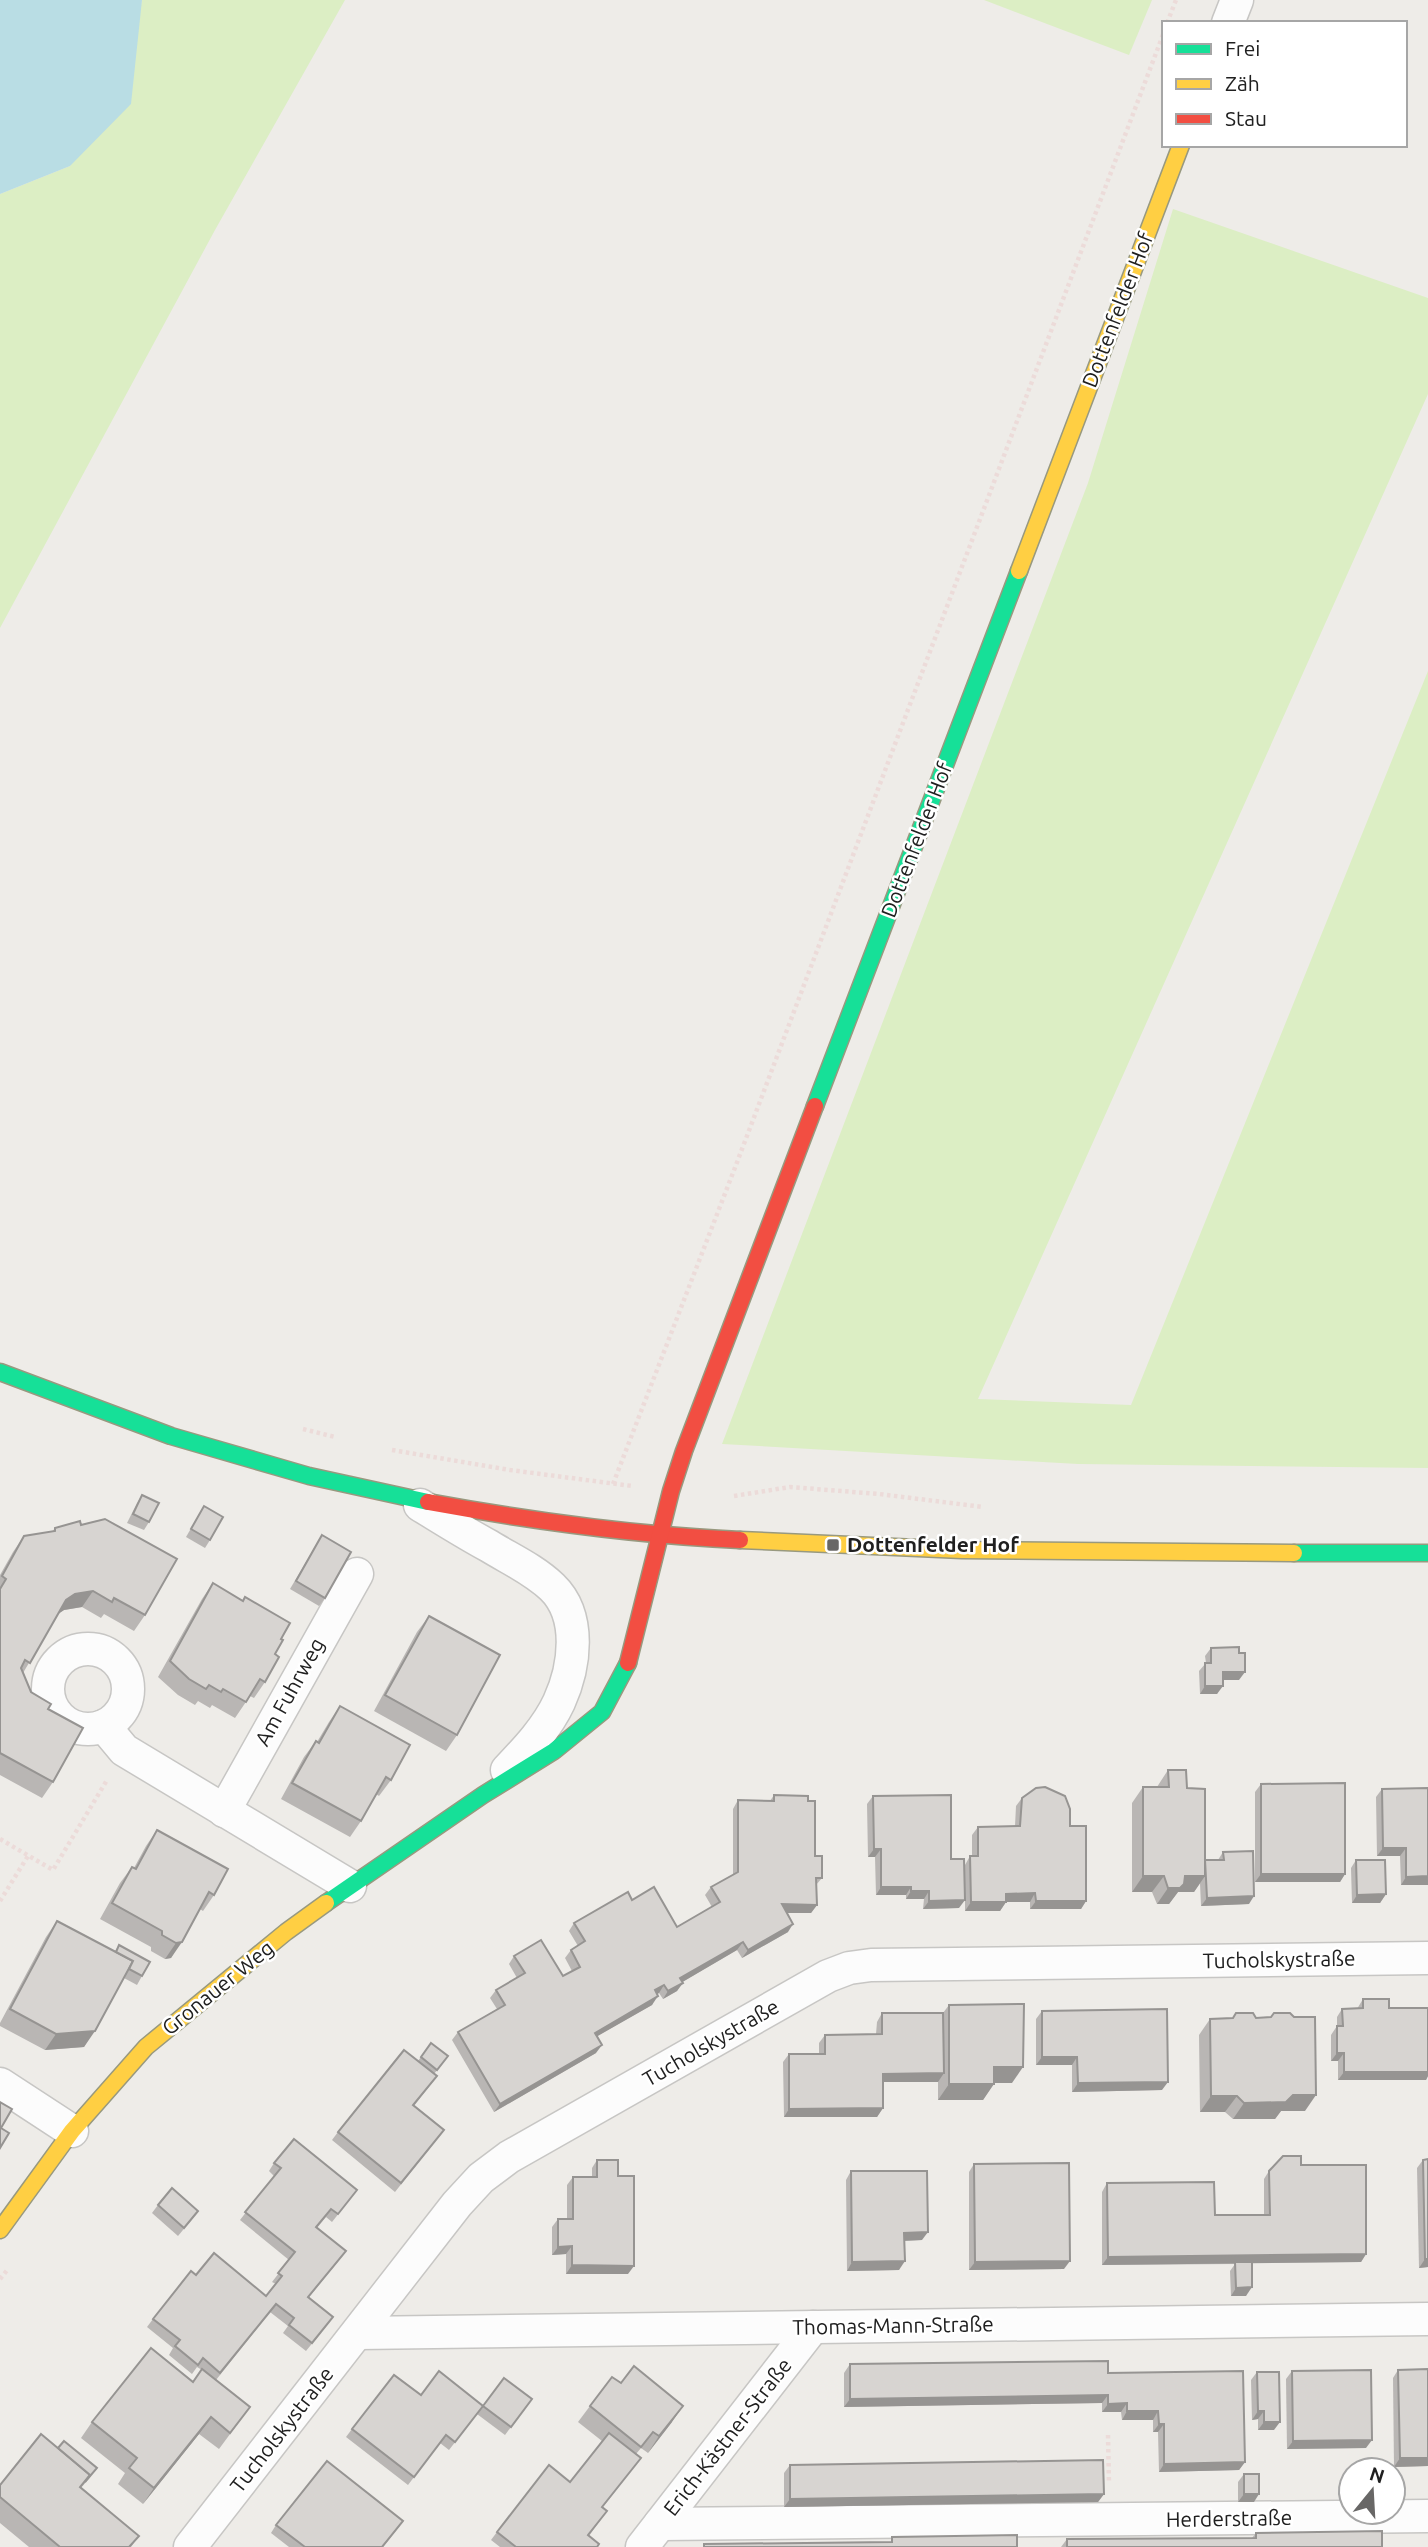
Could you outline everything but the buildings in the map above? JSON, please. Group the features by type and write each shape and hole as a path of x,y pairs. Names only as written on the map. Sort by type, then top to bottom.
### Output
{"street":[{"path":"1229,21 1237,0"},
{"name":"Dottenfelder Hof","path":"659,1536 684,1451 1180,147"},
{"path":"0,1372 172,1436 309,1476 409,1499 528,1520 659,1536 975,1550 1428,1553"},
{"name":"Gronauer Weg","path":"409,1499 531,1570 554,1589 571,1616 573,1639 570,1670 559,1703 534,1741 483,1795"},
{"name":"Gronauer Weg","path":"0,2230 72,2131 146,2047 253,1958 350,1886 483,1795 554,1751 602,1712 627,1666 659,1536"},
{"name":"Am Fuhrweg","path":"224,1811 356,1573"},
{"path":"104,1727 124,1750 350,1886"},
{"name":"Tucholskystraße","path":"190,2547 457,2204 481,2179 500,2164 816,1983 849,1968 920,1964 1428,1958"},
{"path":"0,2084 72,2131"},
{"name":"Thomas-Mann-Straße","path":"358,2333 1428,2319"},
{"name":"Erich-Kästner-Straße","path":"651,2536 814,2327"},
{"name":"Herderstraße","path":"651,2536 1029,2534 1109,2520 1428,2516"}],"path":[{"path":"1168,21 1176,0"},
{"path":"386,1449 613,1484 1162,37"},
{"path":"293,1426 346,1440"},
{"path":"0,1839 53,1870 124,1750"},
{"path":"0,1901 28,1856"},
{"path":"1108,2435 1109,2520"}],"green space":[{"path":"142,0 345,0 215,230 0,628 0,194 70,166 138,20"},
{"path":"984,0 1152,0 1129,55"},
{"path":"1173,209 1428,298 1428,394 978,1399 1131,1405 1428,671 1428,1468 1078,1464 722,1444 1088,483"}],"water":[{"path":"0,0 142,0 131,104 70,166 0,194"}],"traffic: fast":[{"path":"815,1106 1019,571"},
{"path":"0,1372 171,1436 309,1476 428,1502"},
{"path":"1294,1553 1428,1553"},
{"path":"326,1903 483,1795 554,1751 602,1712 628,1663"}],"traffic: slow":[{"path":"1019,571 1180,147"},
{"path":"740,1540 962,1550 1294,1553"},
{"path":"0,2230 72,2131 146,2047 286,1932 326,1903"}],"traffic: jam":[{"path":"628,1663 671,1491 684,1451 815,1106"},
{"path":"428,1502 583,1526 740,1540"}],"place":[{"name":"Dottenfelder Hof","path":"833,1545"}]}
